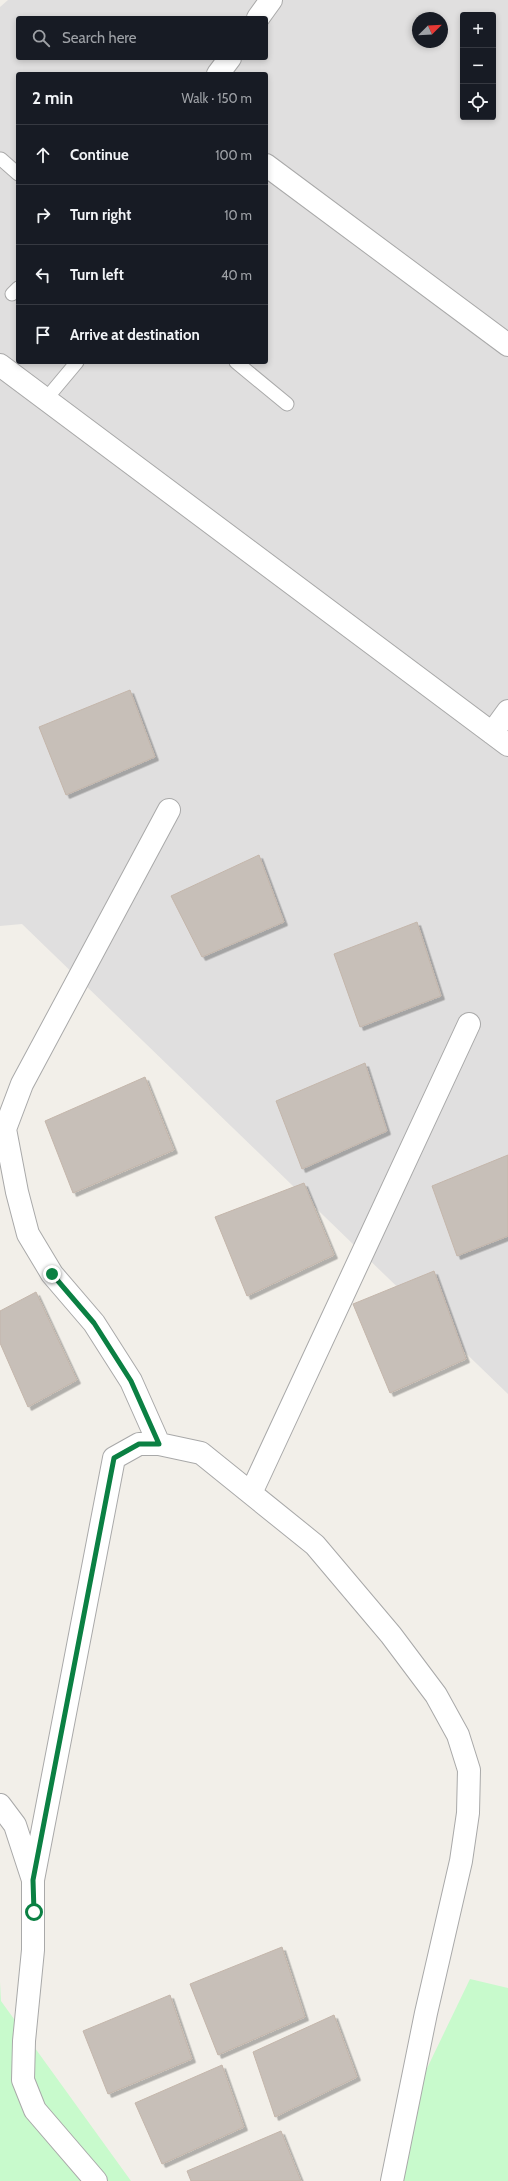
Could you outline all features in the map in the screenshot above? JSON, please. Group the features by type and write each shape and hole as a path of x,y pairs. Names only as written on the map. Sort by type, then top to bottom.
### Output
{"street":[{"path":"259,16 271,0"},
{"path":"220,72 228,60"},
{"path":"268,166 508,345"},
{"path":"0,365 500,739 508,711"},
{"path":"159,1444 131,1381 94,1323 52,1274 28,1234 17,1192 5,1130 22,1084 169,810"},
{"path":"251,1493 470,1024"},
{"path":"96,2181 36,2110 23,2080 24,2041 33,1950 33,1880 114,1458 139,1444 159,1444 201,1453 315,1545 391,1635 436,1695 458,1735 469,1770 468,1813 461,1862 426,2013 392,2181"},
{"path":"0,1804 15,1825 33,1880"}],"lane":[{"path":"1,159 16,172"},
{"path":"46,399 75,364"},
{"path":"238,364 287,404"}],"shaded area":[{"path":"8,0 508,0 508,1394 22,924 0,926 0,7"}],"green space":[{"path":"470,1979 508,1988 508,2181 397,2181 418,2087"},
{"path":"0,1982 1,2001 131,2181 0,2181"}],"building":[{"path":"130,690 155,757 66,795 39,727"},
{"path":"259,855 284,922 202,957 171,896"},
{"path":"417,922 441,996 360,1027 334,954"},
{"path":"365,1063 387,1131 302,1169 276,1101"},
{"path":"145,1077 174,1150 73,1193 45,1121"},
{"path":"508,1155 508,1236 457,1256 432,1186"},
{"path":"304,1183 334,1255 247,1296 215,1217"},
{"path":"434,1271 466,1359 390,1393 353,1304"},
{"path":"36,1292 77,1380 28,1407 0,1343 0,1311"},
{"path":"282,1947 305,2017 218,2055 190,1984"},
{"path":"170,1995 192,2059 108,2094 83,2031"},
{"path":"334,2015 357,2077 275,2117 253,2052"},
{"path":"222,2065 244,2127 162,2164 135,2103"},
{"path":"281,2131 301,2181 191,2181 187,2171"}],"route":[{"path":"34,1912 33,1880 114,1458 139,1444 159,1444 131,1381 94,1323 52,1274"}]}
